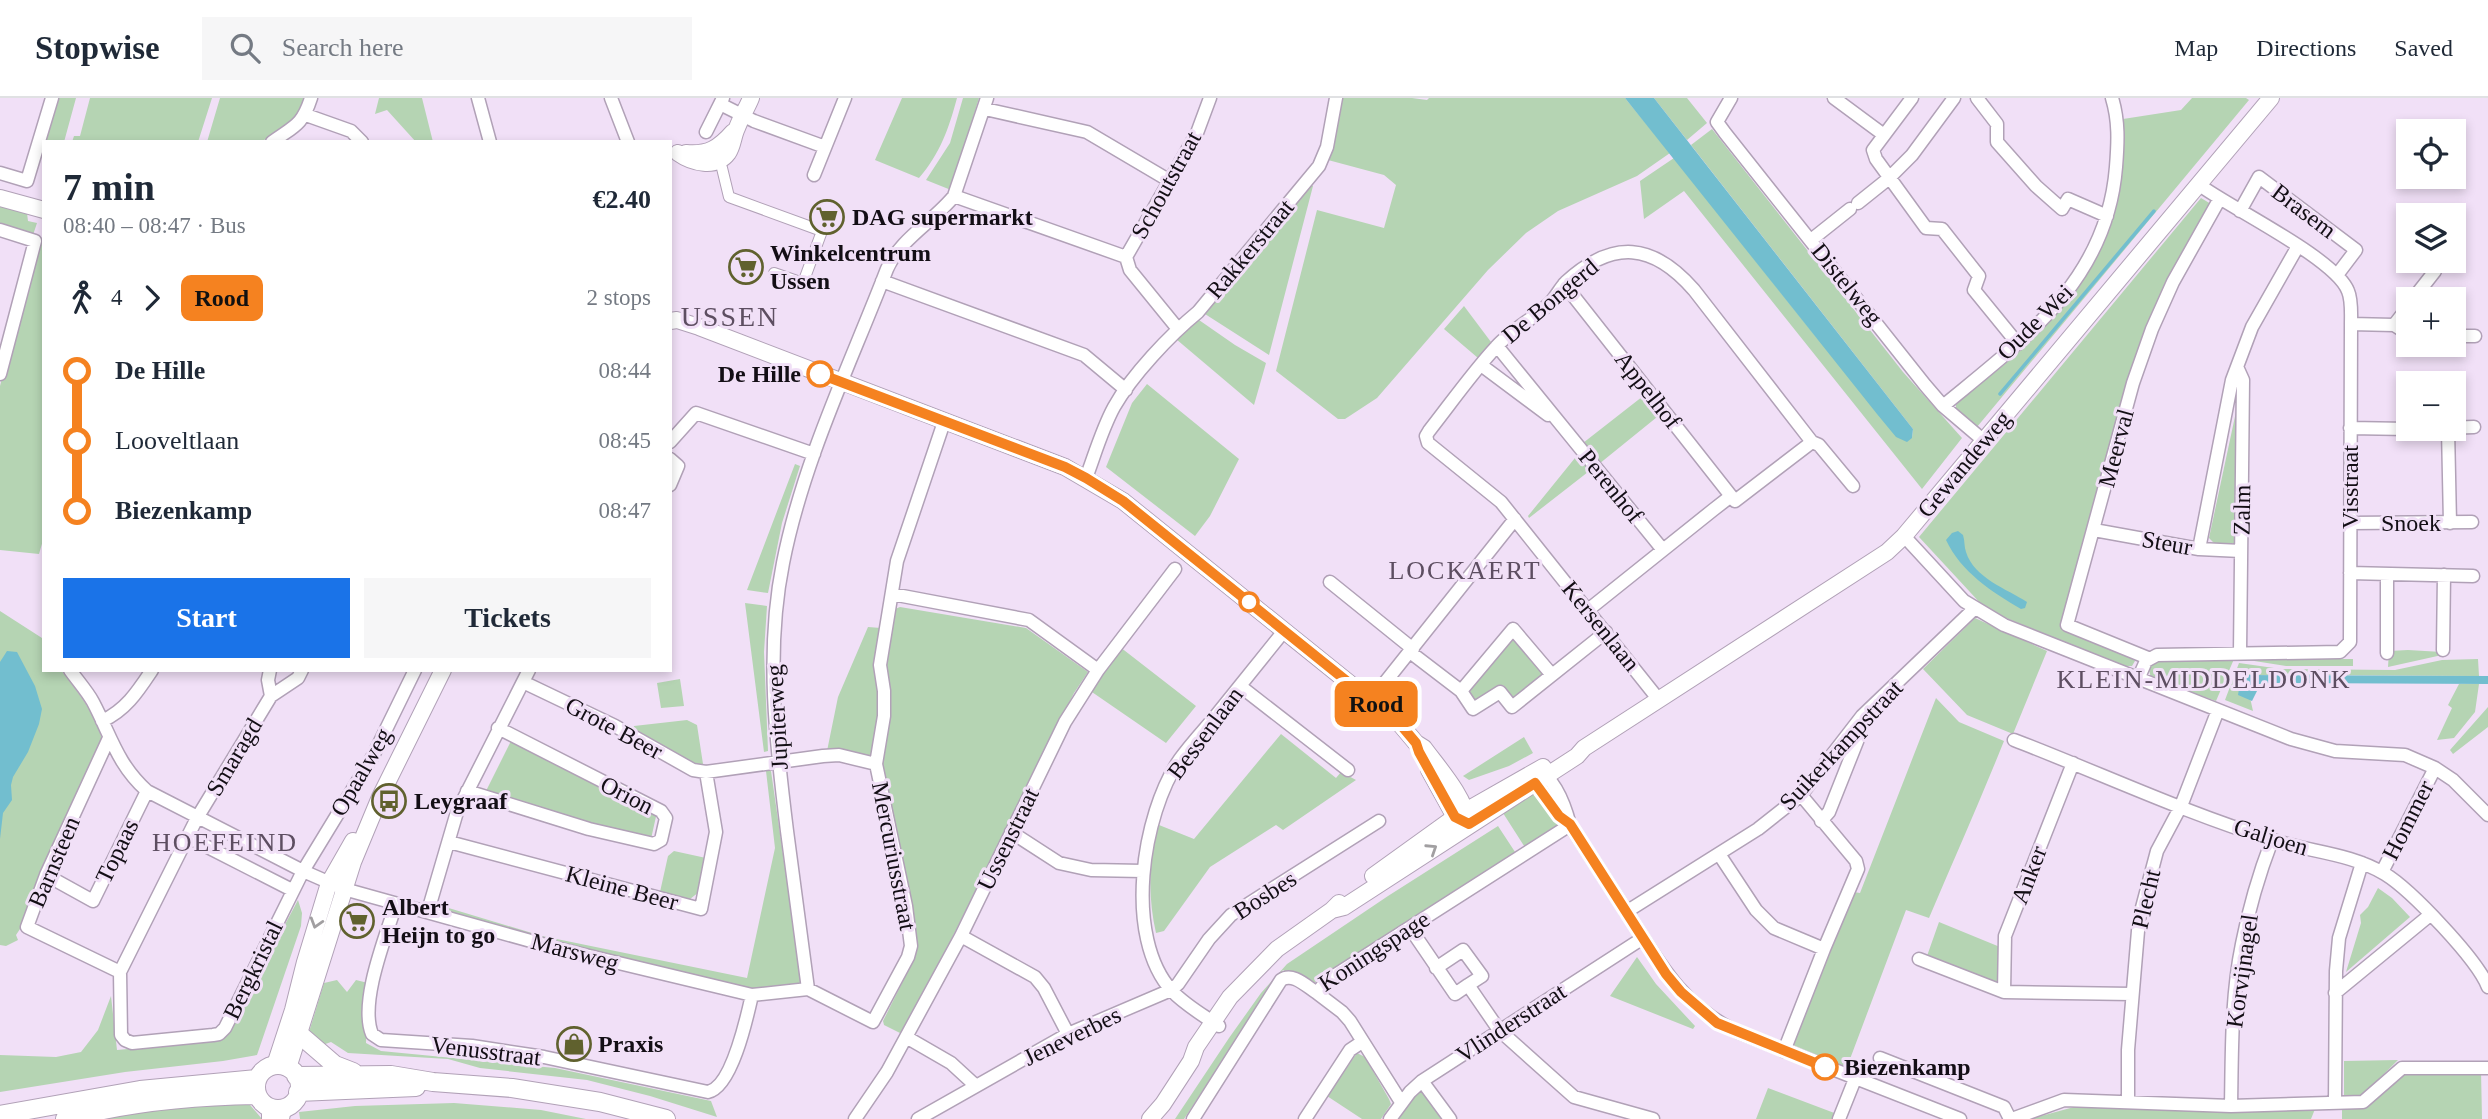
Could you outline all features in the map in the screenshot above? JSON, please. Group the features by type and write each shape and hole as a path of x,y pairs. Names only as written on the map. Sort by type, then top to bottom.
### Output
{"main road":[{"path":"299,1034 337,1067 363,1074"},
{"path":"270,1104 265,1069 290,1075 417,1087 433,1082"},
{"path":"290,1075 391,1075 433,1082 512,1088 557,1094 666,1119"},
{"path":"0,1115 141,1090 270,1104 292,1103 290,1075"},
{"path":"65,1119 145,1103 208,1097 270,1104"}],"street":[{"path":"0,173 27,181 51,98"},
{"path":"275,140 306,115 311,98"},
{"path":"478,98 489,140"},
{"path":"611,98 627,140"},
{"path":"674,152 701,163 719,161 732,146 737,118 751,98"},
{"path":"814,175 845,98"},
{"name":"Schoutstraat","path":"1178,328 1130,270 1126,257 1197,133 1210,98"},
{"name":"Rakkerstraat","path":"1178,328 1198,312 1319,166 1325,153 1336,98"},
{"name":"Distelweg","path":"1731,98 1717,122 1943,406 1983,440"},
{"path":"1833,98 1884,135"},
{"path":"1912,98 1873,149 1875,159 1926,228 1942,229 1965,257 1979,276 1974,290 2018,344"},
{"path":"1811,240 1888,179 1912,156 1954,98"},
{"path":"1977,98 1997,124 1997,142 2036,186 2062,209 2068,199 2107,216"},
{"name":"Oude Wei","path":"1943,406 2049,315 2089,259 2114,191 2119,139 2117,114 2112,98"},
{"name":"Gewandeweg","path":"1150,1119 1160,1112 1191,1061 1196,1047 1216,1023 1223,1005 1277,949 1332,910 1417,843 1540,776 1573,750 1584,748 1863,569 1904,536 2271,98"},
{"path":"706,132 721,101 737,118 825,148"},
{"path":"1126,257 954,196 986,103 1087,132 1170,181"},
{"path":"306,115 351,131 360,140"},
{"path":"722,168 729,197 822,231 803,283 774,273"},
{"name":"Brasem","path":"2240,211 2259,177 2356,250 2337,275"},
{"path":"2198,184 2219,200 2298,246 2337,275"},
{"name":"Jupiterweg","path":"808,989 778,762 773,685 777,602 792,524 814,454 893,255 954,196"},
{"path":"0,198 42,208"},
{"name":"Meerval","path":"2148,658 2067,625 2133,383 2152,328 2173,282 2219,200"},
{"path":"0,230 34,241 5,327 0,374"},
{"name":"Zalm","path":"2199,549 2232,380 2252,327 2298,246"},
{"name":"De Bongerd","path":"1433,447 1426,436 1429,431 1497,346 1550,303 1564,284 1599,257 1627,251 1660,259 1678,271 1812,442 1819,445 1853,486"},
{"path":"2422,287 2433,273"},
{"name":"Visstraat","path":"2148,658 2157,655 2343,650 2350,642 2351,324 2349,292 2337,275"},
{"path":"882,281 1084,355 1126,390"},
{"name":"Appelhof","path":"1564,284 1731,496"},
{"path":"672,321 690,326"},
{"path":"2351,324 2394,325 2396,322"},
{"path":"672,330 699,327 1065,467 1086,478 1123,501 1400,724 1416,743 1419,752 1463,817"},
{"path":"1086,478 1107,423 1126,390 1178,328"},
{"path":"2466,337 2475,337"},
{"name":"Perenhof","path":"1497,346 1663,551"},
{"name":"Perenhof","path":"1481,365 1559,423"},
{"name":"Zalm","path":"2238,369 2243,380 2240,653"},
{"path":"672,440 696,413 814,454"},
{"name":"Mercuriusstraat","path":"808,989 873,1022 908,957 911,946 906,906 876,764 884,716 880,665 897,561 944,422"},
{"path":"2466,428 2474,427"},
{"path":"2350,428 2396,429"},
{"path":"2448,441 2450,523"},
{"path":"1588,610 1731,496 1735,501 1812,442"},
{"name":"Kersenlaan","path":"1433,447 1501,502 1659,700"},
{"path":"672,461 678,466 672,480"},
{"path":"1371,700 1516,519"},
{"name":"Snoek","path":"2350,523 2472,523"},
{"name":"Steur","path":"2094,530 2199,549 2241,551"},
{"path":"1904,536 1964,601 2004,625 2291,739 2335,751 2405,755 2435,768 2468,792 2488,815"},
{"name":"Ussenstraat","path":"855,1119 887,1072 961,936 1065,722 1098,670 1175,569"},
{"path":"2350,573 2473,576"},
{"path":"2387,574 2387,653"},
{"path":"2443,650 2445,575"},
{"path":"1330,582 1461,691 1473,709 1500,692 1512,707 1606,632"},
{"path":"892,594 1029,620 1098,670"},
{"name":"Suikerkampstraat","path":"1626,912 1758,829 1801,796 1861,716 1975,608"},
{"path":"1461,691 1513,629 1552,675"},
{"name":"Bessenlaan","path":"1216,1023 1171,990 1154,962 1147,934 1143,871 1152,820 1180,758 1284,631"},
{"path":"2139,677 2148,658"},
{"name":"Marsweg","path":"72,672 92,699 120,761 147,791 337,886 556,948 752,995 808,989"},
{"path":"102,721 121,710 151,672"},
{"name":"Smaragd","path":"270,672 271,696"},
{"name":"Smaragd","path":"197,818 271,696 298,678 301,672"},
{"name":"Opaalweg","path":"303,871 373,756 414,672"},
{"path":"290,1075 293,1010 305,962 337,886 353,862 380,797 442,672"},
{"path":"428,911 457,812 526,676"},
{"name":"Grote Beer","path":"526,676 693,770 706,772"},
{"path":"1240,686 1348,770"},
{"name":"Plecht","path":"2128,1101 2128,1050 2139,919 2157,851 2181,806 2218,710"},
{"path":"1821,821 1829,812 1860,734 1861,716"},
{"name":"Orion","path":"467,791 589,829 654,844 661,840 666,818 662,811 498,729"},
{"name":"Barnsteen","path":"109,738 46,875 27,927 120,972"},
{"name":"Galjoen","path":"2014,740 2272,840 2339,854 2382,873 2403,886 2430,915 2476,967 2488,987"},
{"name":"Mercuriusstraat","path":"706,772 839,755 876,764"},
{"name":"Anker","path":"2004,992 2005,936 2073,762"},
{"name":"Hommer","path":"2382,873 2435,768"},
{"name":"Kleine Beer","path":"449,842 701,909 716,831 706,772"},
{"path":"1540,776 1559,816 1570,824 1666,974 1698,1009 1717,1023 1960,1119"},
{"name":"Topaas","path":"46,875 93,901 147,791"},
{"path":"1784,1051 1858,869 1856,861 1801,796"},
{"path":"120,972 197,818"},
{"name":"Bosbes","path":"1171,990 1219,926 1231,915 1379,821"},
{"name":"Koningspage","path":"1193,1119 1286,976 1317,993 1326,981 1570,824"},
{"path":"1010,832 1059,863 1091,870 1143,871"},
{"path":"188,836 292,890"},
{"name":"Korvijnagel","path":"2231,1106 2234,1015 2242,945 2257,880 2272,840"},
{"path":"1719,854 1756,911 1774,928 1824,949"},
{"path":"2335,1103 2335,993 2340,938 2362,863"},
{"name":"Bergkristal","path":"120,972 121,1035 125,1040 132,1043 219,1034 230,1022 303,871"},
{"path":"290,1075 337,886"},
{"name":"Venusstraat","path":"396,904 372,982 369,1026 372,1034 381,1040 472,1046 544,1057 708,1092 720,1086 742,1037 752,995"},
{"path":"2335,993 2430,915"},
{"path":"1410,928 1436,968 1455,994 1482,976 1463,950 1436,968"},
{"path":"961,936 1035,977 1044,988 1068,1034"},
{"name":"Vlinderstraat","path":"1390,1119 1401,1102 1422,1081 1643,938"},
{"path":"1919,959 2004,992 2132,994"},
{"path":"1468,985 1499,1030 1574,1097 1653,1119"},
{"name":"Jeneverbes","path":"918,1119 1068,1034 1171,990"},
{"path":"1317,993 1342,1012 1401,1102"},
{"path":"906,1037 951,1063 976,1086"},
{"path":"1305,1119 1350,1050 1362,1042"},
{"path":"1880,1058 2004,1107 2011,1119 2064,1100 2231,1106 2363,1102 2402,1068 2488,1068"},
{"path":"1839,1119 1855,1079"},
{"path":"1422,1081 1450,1119"}],"green space":[{"path":"57,98 76,98 65,140 45,140"},
{"path":"90,98 212,98 199,140 73,140 74,136 80,136"},
{"path":"220,98 307,98 301,116 264,140 208,140"},
{"path":"379,98 422,98 432,140 414,140 387,110 375,114"},
{"path":"902,98 957,98 943,140 933,160 919,178 875,160"},
{"path":"963,98 979,98 951,190 926,180 950,143"},
{"path":"1341,98 1625,98 1670,153 1637,176 1558,211 1526,233 1488,270 1377,398 1345,419 1338,419 1276,371 1317,210 1384,228 1396,185 1384,175 1328,160"},
{"path":"1654,98 1687,98 1707,123 1687,140"},
{"path":"2192,98 2249,100 1977,427 1956,410 1956,405 2040,332 2083,280 2099,252 2120,191 2124,156 2123,119 2181,110"},
{"path":"1712,129 1903,372 1962,438 1922,489 1684,191 1644,219 1640,181 1674,158 1817,338 1912,438 1913,429 1691,145"},
{"path":"1310,184 1313,186 1269,355 1205,314 1267,233"},
{"path":"2201,198 2211,204 2168,280 2100,484 2061,626 2131,655 2135,661 2132,666 2124,666 2006,618 1982,605 1919,537"},
{"path":"0,206 27,213 28,221 37,223 33,235 0,223"},
{"path":"42,241 42,544 39,554 0,550 0,386 12,339 19,327"},
{"path":"1464,306 1491,342 1478,358 1444,329"},
{"path":"1199,320 1266,363 1254,405 1176,339"},
{"path":"1147,384 1239,459 1210,516 1195,536 1106,467 1132,403"},
{"path":"1647,393 1662,413 1599,464 1583,443"},
{"path":"2240,393 2236,543 2214,543 2209,538"},
{"path":"1579,453 1588,465 1585,468 1588,472 1529,518 1528,516"},
{"path":"795,464 800,466 782,523 768,593 747,590"},
{"path":"745,603 767,606 764,652 768,751 764,752"},
{"path":"900,607 1026,628 1088,672 1074,693 925,992 900,1033 884,1025 883,1021 912,963 917,947 881,760 885,663 895,609"},
{"path":"0,611 42,638 42,672 63,672 80,695 102,739 16,935 18,940 6,946 0,945"},
{"path":"1975,618 2047,651 2013,734 1967,715 1923,669"},
{"path":"868,627 881,628 880,697 874,758 827,751 838,697"},
{"path":"1515,633 1548,674 1515,701 1503,685 1475,703 1468,692"},
{"path":"1120,647 1196,706 1166,743 1089,690"},
{"path":"2389,651 2442,652 2442,655 2388,667"},
{"path":"2244,657 2338,657 2353,659 2353,666 2286,666"},
{"path":"2165,659 2234,659 2216,701 2151,678 2149,670 2153,662"},
{"path":"2478,659 2479,676 2261,675 2261,683 2279,683 2247,684 2253,711 2225,700 2239,663 2281,669 2395,670 2442,660"},
{"path":"680,679 684,706 661,708 657,683"},
{"path":"2459,684 2479,684 2475,712 2454,738 2437,740 2452,708 2448,705"},
{"path":"1936,698 1959,722 2004,741 1929,918 1906,910 1847,1067 1793,1045 1794,1040 1836,929 1854,892 1860,893"},
{"path":"2488,707 2488,727 2453,754 2450,750"},
{"path":"687,720 697,725 703,764 700,768 631,733 634,726"},
{"path":"1281,734 1336,778 1341,772 1356,780 1283,830 1276,825 1210,867 1164,931 1156,933 1150,879 1159,825 1194,839"},
{"path":"1524,737 1533,753 1509,766 1469,780 1463,776"},
{"path":"512,739 657,812 651,839 592,826 485,793"},
{"path":"766,771 771,771 802,986 765,992 531,947 438,921 442,906 542,936 747,978 775,848"},
{"path":"1533,794 1559,826 1526,849 1503,813"},
{"path":"1498,826 1517,855 1314,983 1303,982 1283,970 1184,1119 1175,1119 1261,993 1287,964"},
{"path":"674,851 706,858 699,892 690,899 660,892 668,856"},
{"path":"2378,888 2410,917 2346,972 2361,923 2360,915 2368,907"},
{"path":"298,900 302,913 301,926 257,1055 0,1092 0,1055 56,1057 81,1052 98,1030 111,996 117,1050 214,1041 228,1032"},
{"path":"1939,922 2000,947 1999,986 1927,956"},
{"path":"1637,957 1656,984 1695,1026 1693,1029 1610,996"},
{"path":"337,980 347,992 356,980 368,983 366,1043 381,1051 555,1068 711,1101 717,1117 587,1080 480,1068 448,1059 348,1053 331,1042 317,1047 309,1032 324,983"},
{"path":"1357,1053 1365,1057 1391,1104 1381,1119 1362,1119 1327,1096"},
{"path":"2398,1060 2361,1097 2344,1098 2344,1061"},
{"path":"2481,1071 2482,1119 2342,1119 2342,1109 2364,1109 2401,1072"},
{"path":"1768,1088 1837,1114 1835,1119 1756,1119"},
{"path":"1423,1090 1442,1119 1394,1119 1413,1096"},
{"path":"245,1099 262,1119 73,1119"},
{"path":"454,1103 541,1110 586,1119 300,1119 299,1112 355,1106"},
{"path":"2074,1107 2315,1109 2311,1119 2030,1119"}],"water":[{"path":"1625,98 1654,98 1913,429 1912,438 1907,442 1896,437"},
{"path":"1958,531 1963,535 1966,552 1976,569 1992,582 2027,602 2025,608 2021,609 1988,588 1960,562 1946,540"},
{"path":"7,651 17,652 35,686 42,709 28,752 13,777 12,800 3,813 0,839 0,662"},
{"path":"2244,675 2488,676 2488,684 2261,683 2252,701 2238,695 2239,689 2236,686"}],"waterway":[{"path":"2000,394 2154,211"}],"bus line":[{"name":"Rood","path":"820,374 1065,467 1123,501 1400,724 1416,743 1455,817 1469,824 1535,783 1559,816 1570,824 1666,974 1698,1009 1717,1023 1825,1067"}],"place":[{"name":"DAG supermarkt","path":"827,217"},
{"name":"Winkelcentrum Ussen","path":"746,267"},
{"name":"De Hille","path":"820,374"},
{"name":"Leygraaf","path":"389,801"},
{"name":"Albert Heijn to go","path":"357,921"},
{"name":"Praxis","path":"574,1044"},
{"name":"Biezenkamp","path":"1825,1067"}],"district":[{"name":"USSEN","path":"730,316"},
{"name":"LOCKAERT","path":"1465,570"},
{"name":"KLEIN-MIDDELDONK","path":"2204,679"},
{"name":"HOEFEIND","path":"225,842"}]}
